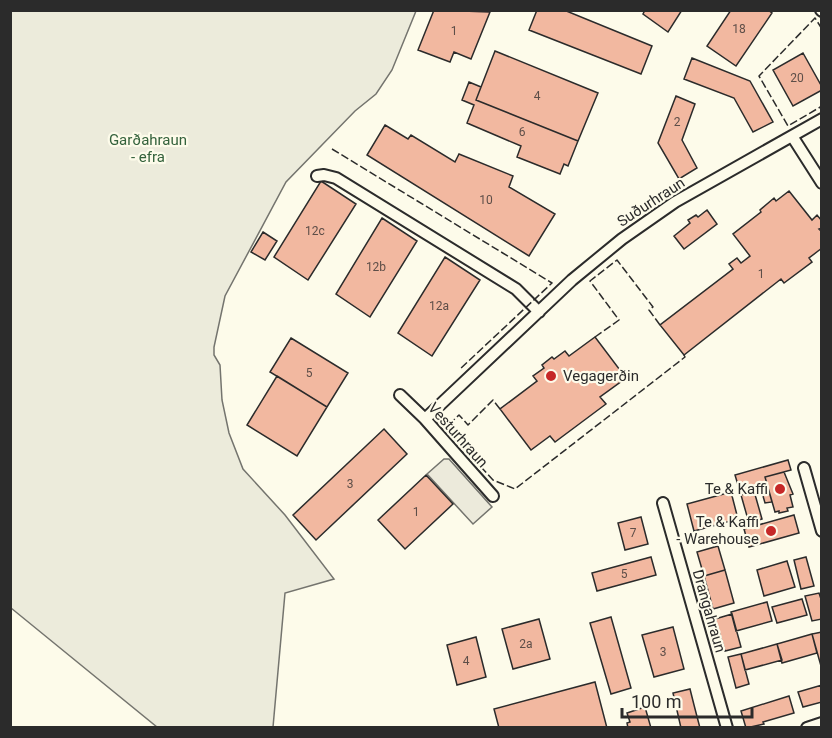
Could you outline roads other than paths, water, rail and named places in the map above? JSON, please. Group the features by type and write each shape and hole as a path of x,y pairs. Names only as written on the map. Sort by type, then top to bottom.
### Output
{"street":[{"name":"Suðurhraun","path":"425,418 601,255 640,225 675,202 822,119"},
{"path":"792,136 822,183"},
{"path":"317,176 336,178 516,289 539,312"},
{"name":"Vesturhraun","path":"400,395 425,418 493,496"},
{"path":"804,468 822,531"},
{"name":"Drangahraun","path":"663,503 727,728"},
{"path":"807,728 822,723"}],"place":[{"name":"Vegagerðin","path":"551,376"},
{"name":"Te & Kaffi","path":"780,489"},
{"name":"Te & Kaffi - Warehouse","path":"771,531"}],"park label":[{"name":"Garðahraun - efra","path":"148,148"}]}
